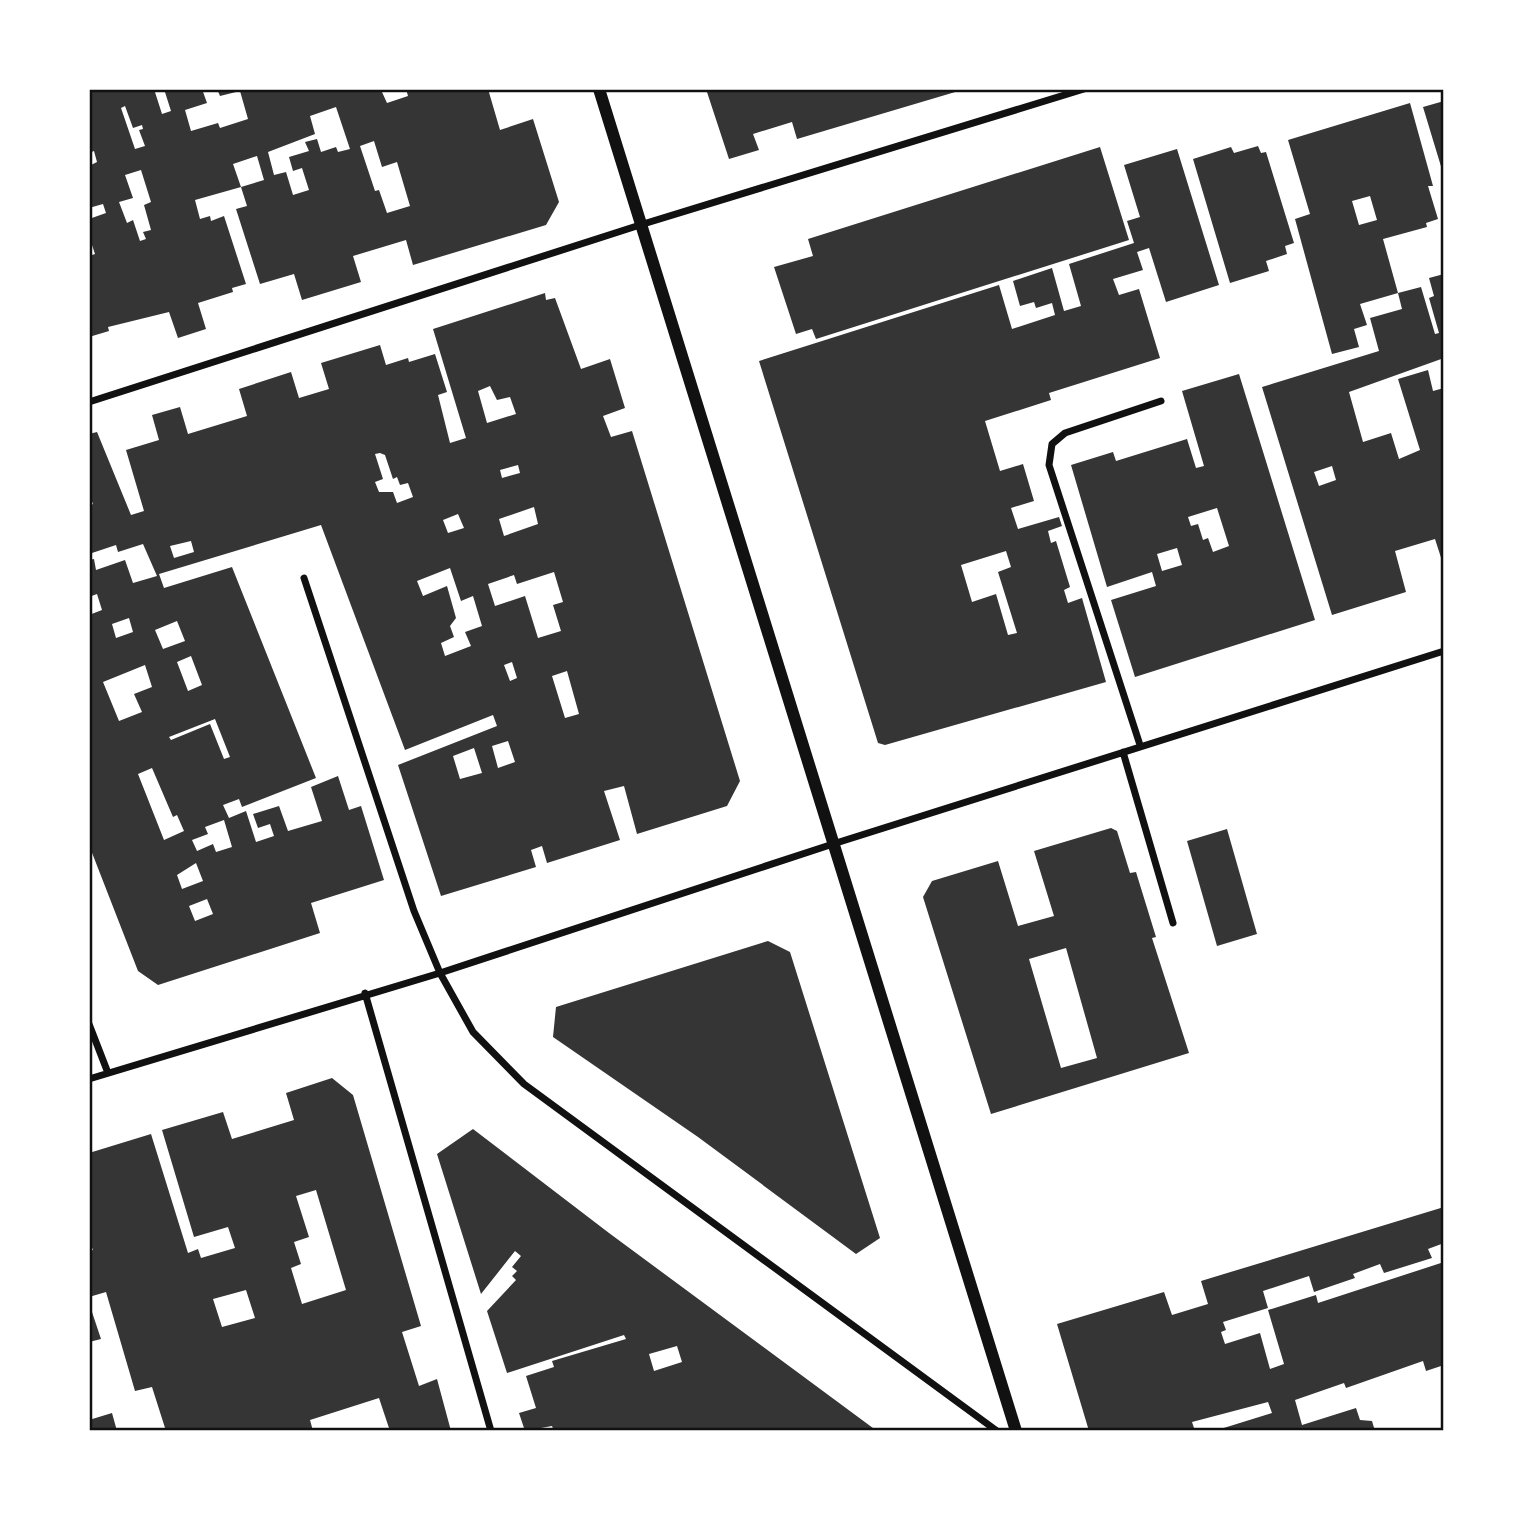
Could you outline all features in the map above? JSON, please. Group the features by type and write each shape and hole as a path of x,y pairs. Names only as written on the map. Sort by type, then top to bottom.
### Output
{"street":[{"path":"598,89 1016,1431"},
{"path":"89,402 640,225 1084,89"},
{"path":"1140,745 1049,465 1052,444 1065,433 1161,401"},
{"path":"304,578 414,911 440,973 473,1032 524,1084 997,1431"},
{"path":"89,1079 365,993 440,973 1140,745 1444,651"},
{"path":"1123,752 1173,923"},
{"path":"365,993 491,1431"},
{"path":"89,1024 108,1073"}],"building":[{"path":"89,89 154,89 162,114 171,111 164,89 202,89 207,103 185,110 191,131 218,123 220,128 248,119 240,91 220,96 217,89 388,89 382,92 387,103 408,96 406,89 488,89 500,130 533,119 559,202 546,225 413,265 406,240 353,256 361,282 302,300 294,274 260,284 236,209 247,206 241,187 195,200 200,219 210,216 211,221 224,216 246,284 232,288 233,292 198,303 206,329 178,338 169,312 108,327 109,331 89,337 89,256 95,254 89,236 89,219 106,213 103,204 89,208 89,166 97,162 94,151 89,153","holes":["125,106 133,128 142,125 143,129 139,130 145,146 135,149 121,108","336,107 350,149 338,152 336,147 321,152 317,139 305,142 309,151 289,157 293,171 302,168 309,190 293,195 286,172 274,175 268,152 315,134 310,116","374,141 382,167 397,162 410,206 387,213 379,190 375,191 360,146","257,156 264,180 241,187 233,164","141,170 151,202 144,205 151,230 143,232 146,239 140,241 133,220 127,223 119,202 133,198 125,175"]},
{"path":"706,89 962,90 797,139 792,122 753,134 759,150 729,159"},
{"path":"1444,101 1444,173 1443,173 1423,107"},
{"path":"1410,103 1433,186 1428,186 1438,219 1426,223 1427,227 1383,239 1398,293 1360,304 1367,325 1354,329 1359,347 1332,354 1295,219 1310,214 1288,140","holes":["1370,196 1377,220 1359,225 1352,201"]},
{"path":"1258,146 1261,153 1266,152 1294,243 1285,246 1287,254 1266,261 1269,271 1230,283 1193,159 1231,147 1234,153"},
{"path":"1100,147 1129,240 816,339 812,329 796,334 774,267 813,256 808,239"},
{"path":"1177,149 1219,285 1166,302 1149,248 1137,252 1143,270 1113,279 1119,295 1139,289 1160,358 1049,393 1051,400 985,421 1000,471 1023,464 1034,501 1011,508 1018,529 1059,517 1062,526 1048,531 1051,543 1056,541 1070,587 1064,590 1068,603 1082,598 1106,682 885,745 878,743 759,361 999,285 1012,329 1055,315 1052,303 1036,308 1034,302 1020,306 1013,281 1052,268 1064,311 1081,306 1069,264 1134,243 1127,221 1140,217 1124,165","holes":["1006,551 1011,567 998,572 1017,633 1008,635 996,594 972,602 961,565"]},
{"path":"1444,274 1444,358 1349,392 1363,442 1391,433 1399,459 1420,450 1398,379 1428,370 1433,391 1444,388 1444,567 1435,539 1395,551 1406,592 1332,615 1262,387 1379,351 1370,318 1402,309 1398,293 1421,287 1435,334 1439,333 1429,298 1434,296 1429,278","holes":["1332,466 1336,480 1319,486 1314,472"]},
{"path":"545,293 546,300 555,298 581,369 610,359 625,408 603,416 611,437 632,431 740,781 727,806 637,834 624,786 604,791 620,840 547,863 542,846 531,850 536,867 441,896 398,765 497,726 493,715 405,750 321,525 159,574 164,588 232,567 316,778 242,807 239,799 223,805 229,818 246,811 256,842 274,836 270,824 258,828 253,814 279,806 288,831 322,821 311,787 338,776 349,810 361,806 384,880 311,903 320,933 158,985 138,971 89,845 89,615 102,610 97,594 89,597 89,560 94,559 96,570 125,560 133,583 157,576 143,544 118,552 116,545 89,554 89,506 93,504 89,494 89,434 97,432 131,515 144,511 126,450 159,440 152,415 180,407 188,434 247,416 239,389 291,372 299,398 329,389 321,363 380,345 386,365 408,358 409,362 435,354 447,392 438,395 450,443 466,438 433,329","holes":["490,386 497,400 510,397 516,414 487,423 478,391","380,453 385,455 393,479 397,477 400,485 408,483 413,497 397,503 393,492 379,492 375,482 383,479 375,454","518,465 520,473 502,478 500,470","534,507 538,524 504,536 499,519","458,514 464,528 448,533 443,520","191,541 194,552 174,558 170,546","450,568 461,601 473,596 482,626 465,632 471,646 445,656 441,643 454,637 450,626 456,618 447,586 423,596 417,581","554,572 563,602 553,605 561,631 538,638 525,596 495,606 488,584 514,575 517,584","129,618 133,632 116,638 112,624","177,621 185,641 163,649 155,630","191,656 202,685 188,691 177,662","512,662 517,678 510,681 504,665","145,665 152,687 134,694 142,712 119,721 103,682","567,671 579,714 565,718 552,676","215,719 230,757 224,759 210,724 171,740 169,737","508,741 515,762 498,768 492,746","474,748 482,773 460,779 453,756","152,768 173,817 177,815 184,831 164,840 138,774","224,820 232,847 216,852 213,844 197,851 192,840 208,834 205,827","196,863 203,881 182,889 177,875","207,899 213,914 195,921 189,906"]},
{"path":"1239,374 1315,620 1135,677 1111,600 1156,586 1152,572 1107,587 1071,465 1113,452 1116,461 1187,439 1196,468 1204,466 1182,391","holes":["1217,508 1229,546 1213,552 1208,538 1203,540 1198,524 1191,526 1188,517","1177,548 1182,565 1162,571 1157,554"]},
{"path":"1111,828 1117,831 1130,873 1136,872 1156,937 1152,938 1189,1053 991,1114 923,897 932,881 998,861 1018,926 1054,916 1034,851","holes":["1066,948 1097,1058 1061,1068 1029,959"]},
{"path":"1227,829 1257,934 1217,946 1187,841"},
{"path":"768,941 790,952 880,1238 856,1254 698,1137 553,1037 556,1007"},
{"path":"332,1078 353,1095 421,1326 402,1332 419,1386 437,1379 451,1431 390,1431 379,1398 310,1420 313,1431 166,1431 152,1387 135,1391 106,1292 89,1297 89,1251 93,1250 89,1240 89,1153 151,1134 188,1253 198,1249 201,1258 235,1248 228,1227 194,1237 162,1130 223,1112 232,1139 294,1120 286,1093","holes":["316,1190 346,1290 302,1304 291,1268 301,1264 294,1242 309,1237 296,1196","246,1290 255,1318 222,1327 213,1299"]},
{"path":"473,1129 877,1431 554,1431 552,1426 525,1431 519,1413 536,1408 526,1376 554,1367 552,1361 626,1339 624,1335 507,1373 487,1311 516,1280 512,1276 517,1271 512,1267 521,1256 515,1251 481,1294 437,1154","holes":["677,1346 682,1362 654,1371 649,1354"]},
{"path":"1444,1207 1444,1243 1428,1249 1432,1258 1384,1273 1380,1264 1353,1274 1355,1278 1314,1292 1309,1276 1263,1291 1268,1308 1223,1322 1226,1330 1221,1332 1225,1344 1260,1333 1270,1369 1284,1364 1268,1310 1316,1295 1318,1303 1444,1262 1444,1365 1426,1371 1423,1361 1346,1388 1344,1383 1295,1400 1302,1425 1356,1408 1360,1420 1372,1421 1375,1431 1214,1431 1272,1413 1268,1402 1192,1422 1195,1431 1089,1431 1057,1324 1164,1292 1172,1315 1208,1304 1201,1281"},
{"path":"89,1303 101,1339 89,1342"},
{"path":"112,1413 117,1431 89,1431 89,1420"}]}
